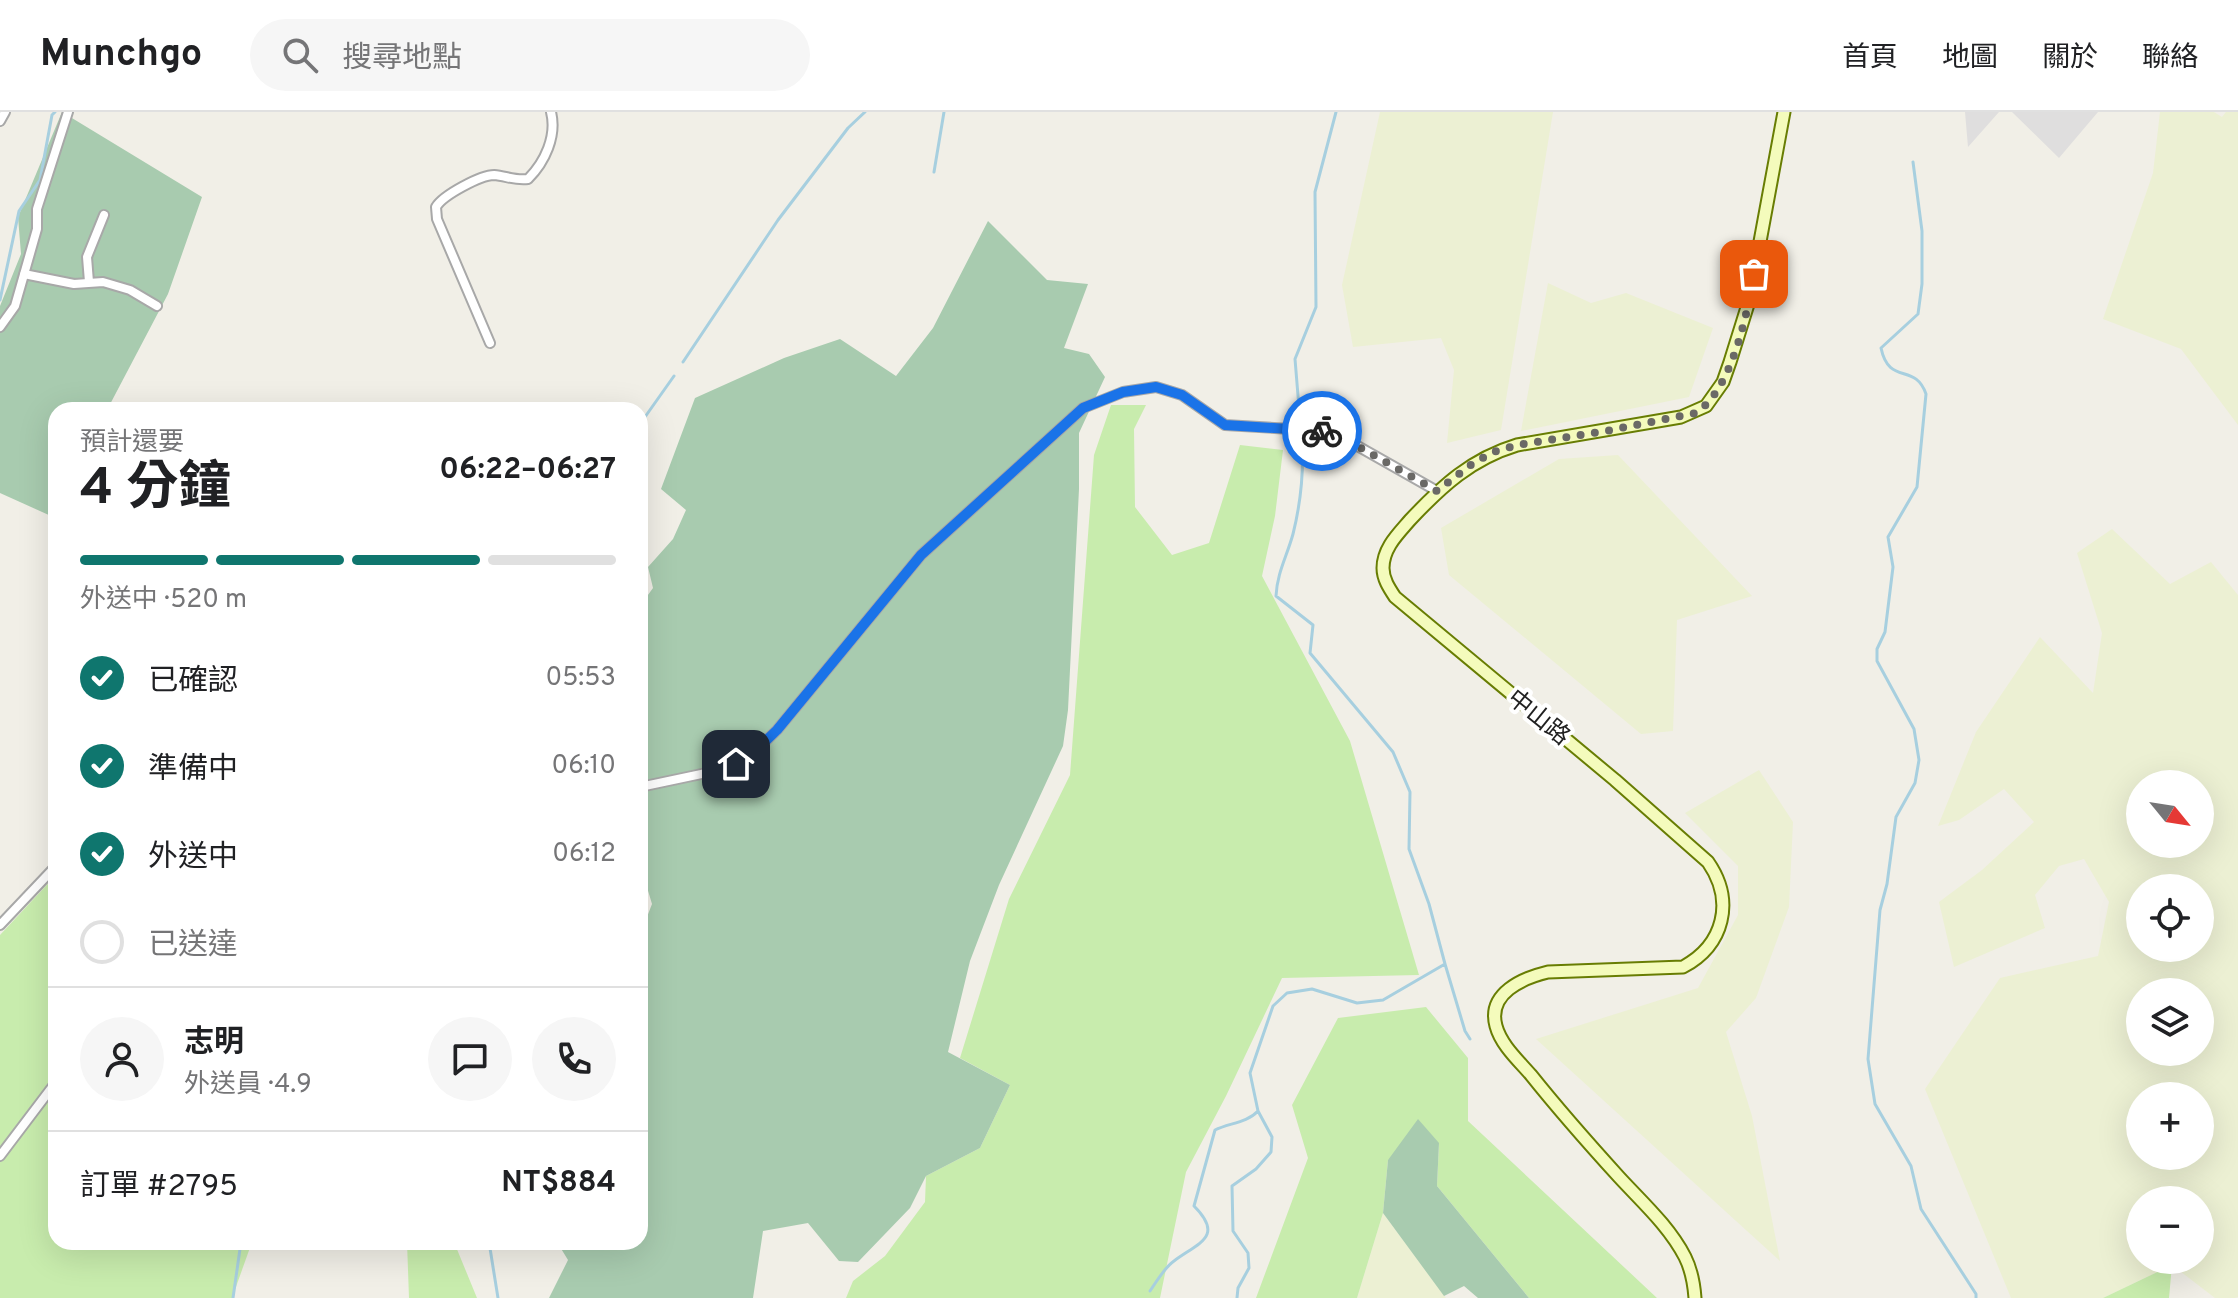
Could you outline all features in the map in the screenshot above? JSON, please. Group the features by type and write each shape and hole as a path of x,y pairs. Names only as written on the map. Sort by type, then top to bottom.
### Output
{"street":[{"path":"0,121 5,112"},
{"path":"0,327 15,306 37,229 37,209 68,112"},
{"path":"490,343 437,219 436,207 444,198 490,175 528,179 544,158 551,138 551,112"},
{"name":"中山路","path":"1695,1298 1685,1258 1667,1231 1501,1040 1494,1016 1497,1003 1505,992 1530,976 1548,972 1673,968 1683,967 1695,960 1708,949 1722,915 1723,894 1718,875 1708,862 1615,780 1395,597 1386,582 1383,568 1385,553 1394,539 1437,491 1493,452 1517,445 1681,417 1706,406 1723,382 1749,301 1784,112"},
{"path":"89,282 87,257 104,215"},
{"path":"24,274 74,284 103,282 130,290 157,306"},
{"path":"648,785 725,769 749,757 777,730 921,555 1083,408 1123,392 1156,387 1182,395 1225,425 1325,431 1338,435 1437,491"},
{"path":"0,925 48,874"},
{"path":"0,1156 48,1093"}],"shaded area":[{"path":"1965,112 1999,112 1968,147"},
{"path":"2012,112 2098,112 2059,158"}],"green space":[{"path":"62,112 202,197 168,294 111,402 48,402 48,515 0,493 0,306 21,254 18,217"},
{"path":"1380,112 1553,112 1501,430 1447,443 1454,370 1441,338 1353,347 1342,285"},
{"path":"2160,112 2214,112 2222,117 2226,112 2238,112 2238,425 2181,349 2103,319 2153,173"},
{"path":"988,221 1047,280 1088,284 1064,348 1089,354 1105,377 1079,433 1068,710 1063,746 999,885 970,961 948,1052 1010,1085 980,1148 926,1176 910,1208 858,1262 839,1261 808,1223 763,1231 753,1298 549,1298 568,1260 562,1250 648,1250 648,914 652,904 648,891 648,595 653,588 648,567 673,539 686,510 661,489 695,398 784,358 840,339 896,376 933,328"},
{"path":"1548,283 1591,303 1626,293 1713,328 1689,397 1521,431"},
{"path":"1111,405 1146,405 1134,429 1135,507 1172,555 1209,543 1240,445 1283,450 1275,516 1262,576 1350,741 1419,975 1282,978 1186,1172 1160,1298 846,1298 853,1281 885,1256 925,1202 926,1176 980,1148 1010,1085 960,1058 1009,899 1070,775 1094,455"},
{"path":"1618,455 1752,596 1677,620 1673,731 1641,734 1449,575 1441,528 1559,459"},
{"path":"2112,529 2170,584 2211,562 2238,595 2238,1297 2235,1298 2215,1298 2184,1274 2214,1274 2214,1186 2126,1186 2126,1274 2153,1274 2103,1298 2011,1298 1925,1089 2000,978 2098,956 2109,902 2084,859 2059,866 2035,895 2045,928 1954,967 1939,902 1982,870 2034,822 2004,789 1959,820 1938,826 1976,732 2040,637 2093,693 2102,633 2077,553"},
{"path":"1759,770 1793,822 1789,907 1756,998 1726,1032 1752,1116 1780,1261 1536,1039 1698,988 1738,915 1738,866 1685,813"},
{"path":"48,884 48,1250 249,1250 232,1298 0,1298 0,935"},
{"path":"1426,1007 1468,1058 1468,1121 1657,1298 1529,1298 1437,1186 1439,1143 1388,1160 1383,1213 1357,1298 1256,1298 1308,1158 1292,1105 1338,1018"},
{"path":"1418,1119 1439,1143 1437,1186 1529,1298 1478,1298 1464,1286 1444,1296 1383,1213 1388,1160"},
{"path":"1383,1213 1446,1298 1357,1298"},
{"path":"407,1250 457,1250 477,1298 409,1298"},
{"path":"2153,1274 2171,1274 2169,1298 2103,1298"}],"waterway":[{"path":"0,300 19,211 40,180 55,112"},
{"path":"683,362 778,220 848,128 865,112"},
{"path":"934,172 944,112"},
{"path":"1300,420 1295,359 1316,307 1315,192 1336,112"},
{"path":"1913,162 1922,231 1922,284 1918,314 1881,348 1890,367 1915,379 1926,394 1917,487 1888,537 1893,567 1885,632 1877,649 1877,661 1914,729 1919,760 1915,783 1896,817 1887,884 1880,910 1868,1059 1875,1104 1911,1166 1921,1209 1976,1298"},
{"path":"648,413 674,376"},
{"path":"1237,1298 1238,1288 1249,1268 1248,1253 1233,1231 1232,1186 1256,1169 1271,1152 1272,1137 1258,1111 1250,1073 1273,1006 1287,993 1312,989 1357,1003 1383,1000 1445,964 1429,904 1409,849 1410,792 1393,752 1310,653 1313,625 1276,596 1298,510 1302,438"},
{"path":"1445,964 1470,1039"},
{"path":"1150,1291 1167,1267 1199,1244 1208,1232 1203,1217 1194,1206 1215,1130 1258,1111"},
{"path":"233,1298 240,1250"},
{"path":"490,1250 498,1298"}],"way so far":[{"path":"1322,431 1338,435 1437,491 1447,481 1493,452 1696,413 1706,406 1723,382 1749,301 1754,274"}],"route":[{"path":"736,764 749,757 777,730 921,555 1083,408 1123,392 1156,387 1182,395 1225,425 1322,431"}]}
